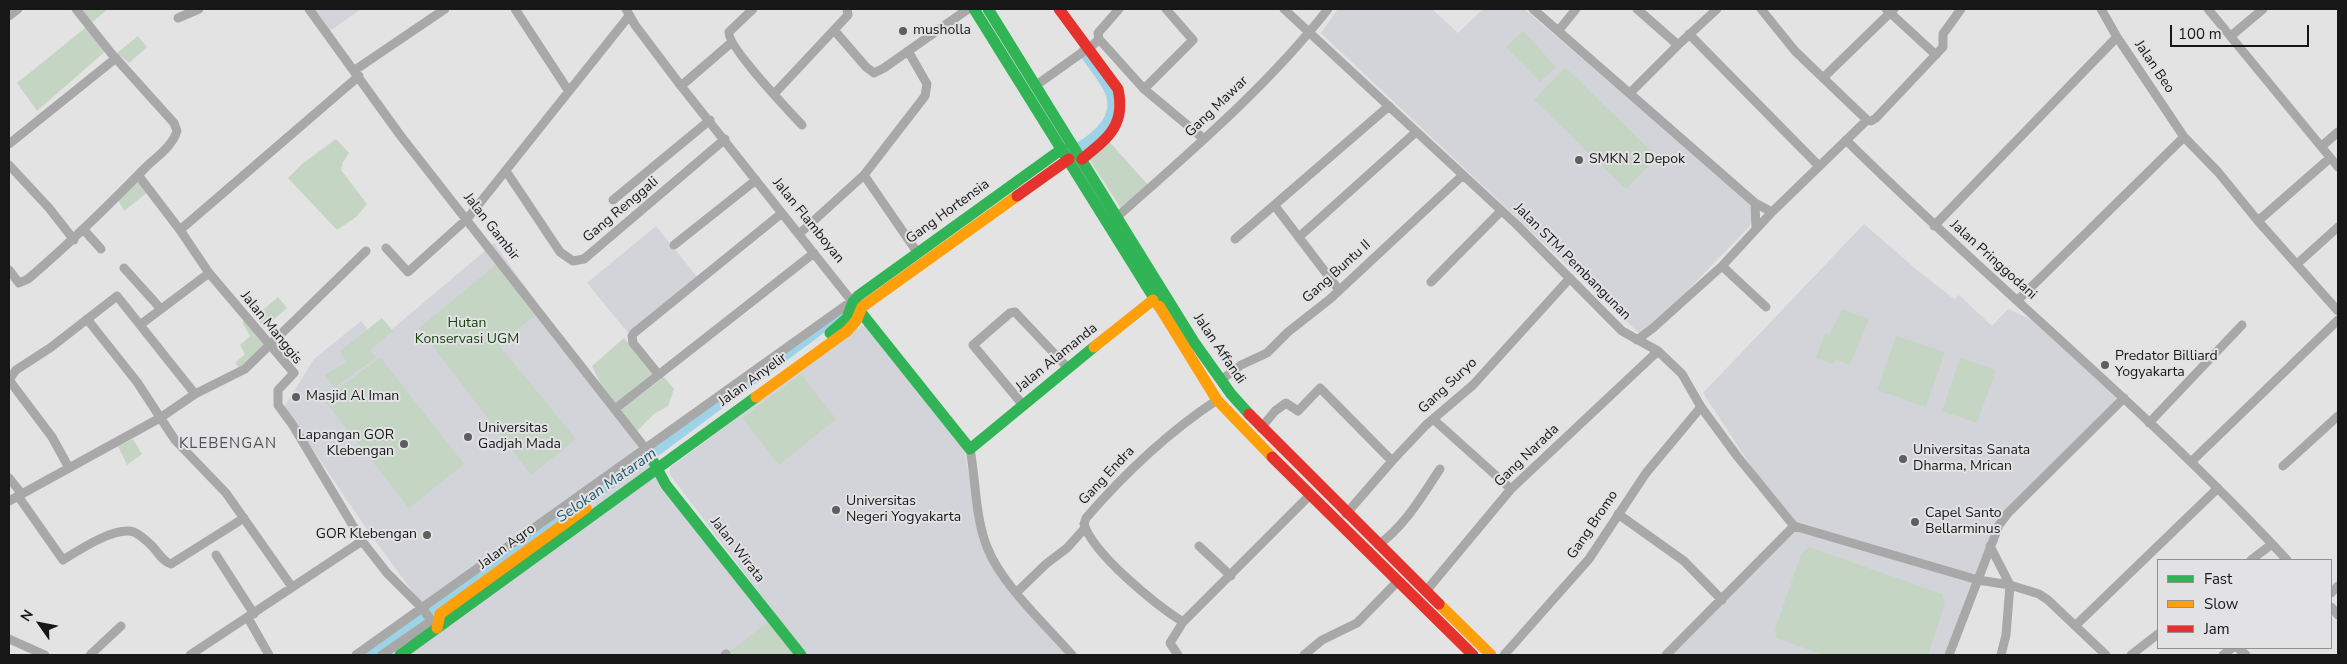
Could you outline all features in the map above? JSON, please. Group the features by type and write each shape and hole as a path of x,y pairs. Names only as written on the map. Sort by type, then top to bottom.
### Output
{"main road":[{"name":"Jalan Affandi","path":"974,9 1117,217 1194,342 1258,425 1346,514 1491,655"},
{"name":"Jalan Affandi","path":"988,9 1035,86 1067,145"},
{"name":"Gang Hortensia","path":"855,304 1077,157 1111,132 1116,126 1122,110 1118,89 1085,51 1059,9"},
{"name":"Gang Hortensia","path":"855,304 917,252 1067,145"},
{"name":"Jalan Affandi","path":"1077,157 1153,300 1217,400 1309,496 1473,655"},
{"name":"Jalan Alamanda","path":"970,449 1153,300"},
{"name":"Jalan Flamboyan","path":"855,304 970,449"},
{"name":"Jalan Anyelir","path":"651,457 848,331 856,321 855,304"},
{"path":"1248,432 1258,425"},
{"name":"Jalan Agro","path":"400,655 440,614 651,457"},
{"name":"Jalan Wirata","path":"651,457 666,485 801,655"}],"street":[{"path":"9,16 18,9"},
{"path":"9,270 22,283 74,240 176,137 177,127 174,123 116,58 76,9"},
{"path":"178,18 199,9"},
{"name":"Jalan Gambir","path":"309,9 400,134 468,219 651,457"},
{"path":"180,230 357,73 445,9"},
{"path":"515,9 568,90"},
{"path":"753,9 729,32 728,36 774,94 802,125"},
{"path":"774,94 848,15 847,9"},
{"path":"834,30 866,67 874,73 968,9"},
{"path":"1119,9 1098,33 1099,39 1144,89 1204,139"},
{"path":"1144,89 1193,40 1166,9"},
{"name":"Jalan STM Pembangunan","path":"1284,9 1501,211 1622,331 1658,351 1682,374 1701,407 1737,456 1794,526"},
{"name":"Gang Mawar","path":"1117,217 1204,139 1279,66 1328,9"},
{"path":"1533,9 1631,92 1756,203 1772,212"},
{"path":"1559,30 1576,9"},
{"path":"1637,9 1678,45"},
{"path":"1631,92 1717,9"},
{"path":"1761,9 1795,51 1867,120 1871,121 1936,55 1944,44 1944,32 1961,9"},
{"path":"2101,9 2117,37"},
{"path":"2208,9 2338,167"},
{"path":"2231,36 2263,9"},
{"path":"1823,78 1890,10 1936,55"},
{"path":"386,248 408,272 468,219 506,172 627,12"},
{"name":"Jalan Flamboyan","path":"627,12 681,86 855,304"},
{"path":"1689,34 1819,166"},
{"name":"Jalan Beo","path":"1934,226 2117,37 2184,137 2218,172 2258,221 2337,308"},
{"path":"1035,86 1099,39"},
{"path":"681,86 732,42"},
{"path":"799,234 864,175 925,96 927,84 908,51"},
{"path":"9,144 116,58"},
{"path":"1235,240 1388,106"},
{"path":"614,200 710,120"},
{"path":"1637,340 1722,266 1772,212 1867,120"},
{"path":"1299,237 1416,132"},
{"path":"2322,146 2338,132"},
{"path":"2018,300 2184,137"},
{"name":"Gang Renggali","path":"506,172 560,252 573,261 579,262 607,242 725,139"},
{"name":"Jalan Pringgodani","path":"1846,140 1934,226 2018,300 2192,461 2286,559"},
{"path":"2258,221 2330,158"},
{"path":"9,165 49,208 74,240"},
{"name":"Jalan Manggis","path":"138,175 180,230 209,273 294,373 278,390 278,405 292,424 362,541 387,573 423,609 432,623"},
{"path":"864,175 917,252"},
{"name":"Gang Buntu II","path":"1222,380 1241,365 1267,352 1338,290 1463,175"},
{"path":"674,245 756,180"},
{"path":"1756,203 1756,229"},
{"path":"1275,206 1338,290"},
{"path":"1431,282 1501,211"},
{"path":"659,375 634,343 632,336 634,333 782,213"},
{"path":"2297,264 2338,227"},
{"path":"84,230 101,249"},
{"path":"9,501 160,418 195,394 245,369 366,251"},
{"path":"615,409 814,252"},
{"path":"1722,266 1766,307"},
{"path":"124,268 161,309"},
{"path":"140,325 209,273"},
{"name":"Gang Suryo","path":"1346,514 1392,461 1433,420 1473,385 1570,278"},
{"name":"Jalan Alamanda","path":"1153,300 1164,293"},
{"path":"69,468 52,437 10,380 16,370 50,348 117,296 195,394"},
{"path":"356,655 651,457 855,304"},
{"path":"1023,405 973,344 1010,313 1015,312 1068,368"},
{"path":"87,319 137,382 176,440 203,467 244,518 292,587"},
{"path":"2192,461 2338,320"},
{"path":"2149,423 2242,325"},
{"path":"1648,344 1653,328"},
{"name":"Gang Narada","path":"1426,591 1511,489 1556,445 1590,417 1658,351"},
{"path":"1258,425 1286,403 1298,411 1320,388 1392,461"},
{"path":"1950,655 1999,525 2008,513 2124,398"},
{"name":"Gang Endra","path":"1183,622 1134,584 1096,544 1084,524 1086,518 1129,471 1173,432 1217,400"},
{"name":"Gang Bromo","path":"1504,655 1589,558 1646,473 1701,407"},
{"path":"2283,466 2338,416"},
{"path":"1433,420 1511,489"},
{"path":"970,449 982,531 987,548 996,564 1017,592 1072,655"},
{"path":"1378,545 1390,537 1400,526 1440,470"},
{"path":"9,478 63,560 92,542 126,531 135,532 166,562 172,564 244,518"},
{"path":"2074,626 2218,488"},
{"path":"1178,655 1172,648 1171,639 1183,622 1309,496"},
{"path":"1618,514 1684,560 1722,600"},
{"path":"1666,655 1794,526 1978,580 2010,585 2044,597 2106,655"},
{"path":"1017,592 1046,564 1067,548 1085,528"},
{"path":"190,655 362,541"},
{"path":"2252,559 2272,544"},
{"path":"1199,546 1231,576"},
{"path":"1990,546 2010,585 2006,635 2001,655"},
{"path":"216,555 251,616 269,655"},
{"path":"1304,655 1322,640 1357,623 1397,582"},
{"path":"382,655 432,623"},
{"path":"90,655 122,626"},
{"path":"2132,655 2157,635"},
{"path":"9,639 45,655"}],"shaded area":[{"path":"315,9 361,9 330,31"},
{"name":"SMKN 2 Depok","path":"1338,9 1432,9 1458,33 1483,9 1524,9 1741,193 1752,204 1753,217 1749,227 1655,324 1640,334 1321,33"},
{"name":"Universitas Sanata Dharma, Mrican","path":"1864,224 1954,299 1959,295 1992,326 2008,309 2034,321 2122,399 1997,519 1977,582 1945,655 1672,655 1790,535 1790,525 1703,393"},
{"path":"656,226 698,278 629,334 587,283"},
{"name":"Universitas Gadjah Mada","path":"494,243 652,466 794,655 387,655 434,621 368,531 284,407 314,359 361,321 377,342"},
{"name":"Universitas Negeri Yogyakarta","path":"861,326 865,326 963,445 983,543 1068,655 806,655 671,476 669,472 671,467"}],"green space":[{"path":"78,9 108,9 90,24"},
{"path":"90,24 108,49 37,111 17,83"},
{"path":"1523,31 1556,67 1540,82 1506,47"},
{"path":"138,36 147,47 129,63 117,53"},
{"path":"1565,67 1657,157 1626,189 1534,100"},
{"path":"1106,138 1149,186 1122,210 1084,151"},
{"path":"336,139 349,153 343,162 341,170 367,204 356,217 337,230 288,178 302,164"},
{"path":"136,179 148,192 124,211 117,198"},
{"name":"Hutan Konservasi UGM","path":"497,264 535,315 499,345 576,439 531,475 419,328"},
{"path":"278,297 287,308 264,328 256,316"},
{"path":"1842,309 1869,319 1850,365 1835,359 1833,364 1816,358 1825,333 1830,334"},
{"path":"382,318 393,331 370,350 376,358 334,388 325,375 346,362 340,351"},
{"path":"246,320 266,346 240,368 235,363 245,354 240,345 250,336 242,322"},
{"path":"1896,336 1945,352 1926,407 1877,390"},
{"path":"624,338 654,373 612,407 592,366"},
{"name":"Lapangan GOR Klebengan","path":"380,357 464,464 409,508 324,400"},
{"path":"1960,358 1996,370 1977,423 1942,411"},
{"path":"801,374 836,419 779,465 742,418"},
{"path":"664,377 674,389 668,406 654,414 636,432 621,410"},
{"path":"133,439 142,454 127,465 118,446"},
{"path":"1809,547 1942,594 1945,603 1928,655 1823,655 1777,638 1775,630 1801,554"},
{"path":"768,622 794,655 725,655"}],"waterway":[{"name":"Selokan Mataram","path":"1069,153 1095,136 1109,120 1112,111 1109,90 1083,51"},
{"name":"Selokan Mataram","path":"575,509 841,314"},
{"name":"Selokan Mataram","path":"368,655 561,519"}],"traffic: fast":[{"path":"974,9 1159,306"},
{"path":"988,9 1194,342 1231,394 1249,414"},
{"path":"830,333 847,318 853,302 858,296 1062,149"},
{"path":"859,310 970,449 1094,347"},
{"path":"400,655 756,397"},
{"path":"653,461 666,485 801,655"}],"traffic: slow":[{"path":"756,397 847,331 856,321 862,307 1017,196"},
{"path":"1094,347 1153,300"},
{"path":"1159,306 1217,400 1272,457"},
{"path":"437,628 440,614 586,508"},
{"path":"1439,604 1491,655"}],"traffic: jam":[{"path":"1059,9 1118,89 1120,101 1117,121 1113,130 1082,159"},
{"path":"1017,196 1069,159"},
{"path":"1249,414 1439,604"},
{"path":"1272,457 1473,655"}],"place":[{"name":"musholla","path":"903,31"},
{"name":"SMKN 2 Depok","path":"1579,160"},
{"name":"Predator Billiard Yogyakarta","path":"2105,365"},
{"name":"Masjid Al Iman","path":"296,397"},
{"name":"Universitas Gadjah Mada","path":"468,437"},
{"name":"Lapangan GOR Klebengan","path":"404,444"},
{"name":"Universitas Sanata Dharma, Mrican","path":"1903,459"},
{"name":"Universitas Negeri Yogyakarta","path":"836,510"},
{"name":"Capel Santo Bellarminus","path":"1915,522"},
{"name":"GOR Klebengan","path":"427,535"}],"district":[{"name":"KLEBENGAN","path":"228,444"}]}
